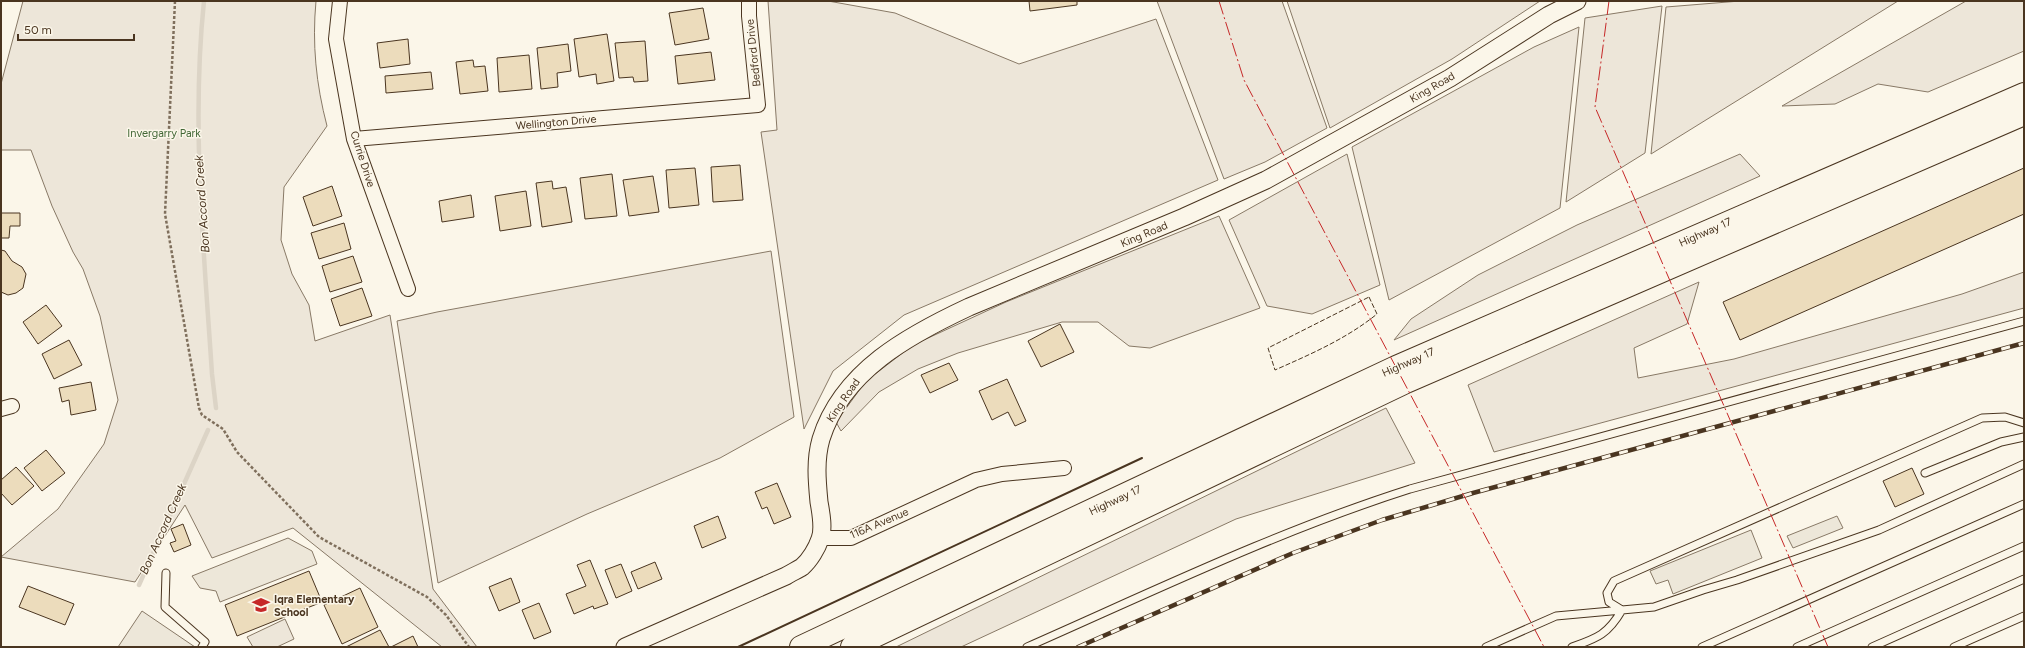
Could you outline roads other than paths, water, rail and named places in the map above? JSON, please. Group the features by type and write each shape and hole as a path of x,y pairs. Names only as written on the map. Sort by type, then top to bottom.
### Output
{"highway":[{"name":"Highway 17","path":"801,647 1396,367 2024,94"},
{"name":"Highway 17","path":"852,647 1406,382 2024,114"}],"street":[{"name":"Currie Drive","path":"340,1 336,38 354,139 408,289"},
{"name":"Bedford Drive","path":"749,1 749,16 758,105"},
{"name":"King Road","path":"821,538 821,515 816,463 824,432 834,410 847,390 860,375 891,350 942,320 969,307 1184,217 1266,180 1450,78 1550,15 1577,1"},
{"name":"Wellington Drive","path":"354,139 758,105"},
{"name":"116A Avenue","path":"821,538 851,538 976,480 1002,474 1064,468"},
{"path":"625,647 786,576 802,566 813,553 821,538"}],"lane":[{"path":"1027,647 1286,533 1376,500 1410,489 2024,321"},
{"path":"1622,610 1609,602 1607,593 1614,581 1982,418 2005,417 2024,423"},
{"path":"1925,473 2001,442 2024,437"},
{"path":"1486,647 1556,616 1654,607 1738,580 1879,530 2024,464"},
{"path":"1702,647 2024,504"},
{"path":"1797,647 2024,546"},
{"path":"166,573 165,607 204,644 212,647"},
{"path":"1872,647 2024,579"},
{"path":"1572,647 1594,640 1613,626 1622,610"},
{"path":"1954,647 2024,616"}],"waterway":[{"name":"Bon Accord Creek","path":"204,1 200,48 199,94 200,188 212,374 216,408"},
{"name":"Bon Accord Creek","path":"139,585 208,430"}],"railway":[{"path":"1078,647 1293,553 1382,520 1473,493 2024,343"}],"place":[{"name":"Iqra Elementary School","path":"261,605"}],"park label":[{"name":"Invergarry Park","path":"164,133"}]}
